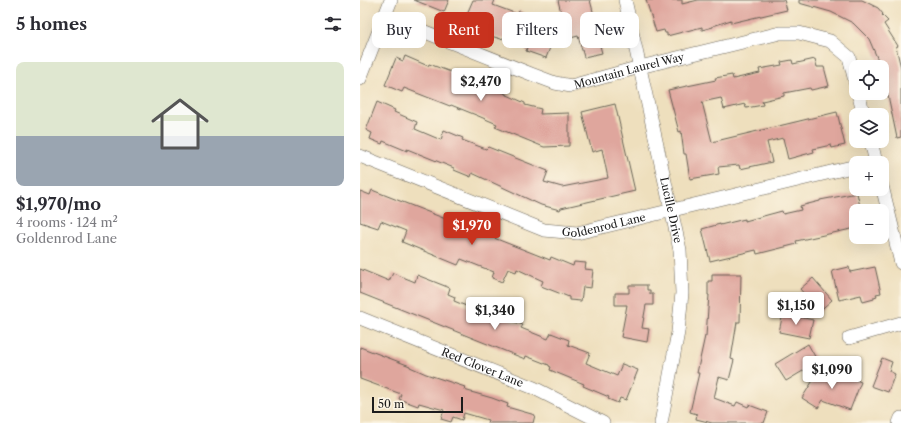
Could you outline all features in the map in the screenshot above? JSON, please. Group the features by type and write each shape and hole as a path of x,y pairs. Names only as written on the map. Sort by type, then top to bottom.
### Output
{"street":[{"path":"386,12 391,0"},
{"name":"Lucille Drive","path":"626,0 680,250 682,292 678,332 661,423"},
{"name":"Mountain Laurel Way","path":"426,32 554,83 571,86 640,67 780,33 799,33 830,41 849,57 850,60"},
{"path":"360,79 372,48"},
{"name":"Goldenrod Lane","path":"360,156 544,230 577,232 849,168"},
{"path":"884,196 901,263"},
{"name":"Red Clover Lane","path":"360,318 534,388 603,423"},
{"path":"849,338 901,323"},
{"path":"899,423 901,418"}],"building":[{"path":"414,0 449,0 444,12"},
{"path":"473,0 495,0 493,5 512,12 502,12 501,39 494,37 494,12 468,12"},
{"path":"558,0 590,0 593,12 580,12 580,43 578,36 572,38 572,12 561,12"},
{"path":"646,0 682,0 682,4 698,0 784,0 787,10 731,23 731,20 702,30 702,27 667,36 667,33 665,33 664,30 656,32"},
{"path":"799,0 862,0 878,8 883,14 882,15 888,21 884,24 898,46 896,47 901,68 901,137 897,138 889,100 889,60 878,60 869,39 853,23 831,12 799,3"},
{"path":"527,48 550,48 546,58 526,51"},
{"path":"581,48 601,48 602,53 584,57"},
{"path":"405,56 428,66 429,64 505,93 525,103 525,105 541,109 540,114 569,113 569,146 544,147 495,127 497,124 451,105 450,106 404,88 402,92 385,85 396,58 403,61"},
{"path":"815,59 817,67 824,67 829,86 784,93 784,96 762,101 763,105 746,108 745,104 724,109 721,98 702,102 712,142 837,112 845,145 832,148 831,145 813,149 814,152 788,159 783,138 767,142 772,162 740,169 739,165 718,167 719,174 690,179 686,154 684,154 681,131 679,132 668,90 716,80 715,78 732,75 733,79 760,73 759,69 782,65 781,62 792,60 793,64"},
{"path":"377,102 395,110 394,112 417,122 415,129 441,140 444,130 463,138 462,140 486,149 488,147 548,171 544,182 562,187 608,178 602,149 592,152 582,112 615,104 635,191 561,208 560,210 541,205 472,173 471,177 454,170 454,168 407,149 407,151 383,141 382,144 370,139 372,133 366,130"},
{"path":"372,190 550,260 551,257 573,266 574,262 586,263 585,269 593,270 591,288 583,287 581,301 569,300 569,297 541,286 543,281 517,269 516,272 508,269 502,282 492,278 494,272 461,259 458,265 402,242 406,231 381,221 378,228 360,222 360,191 370,195"},
{"path":"849,195 849,196 858,196 859,204 849,204 849,230 796,241 797,244 757,254 756,250 710,261 702,229 745,219 745,221 782,211 783,214 801,210 800,206 820,200"},
{"path":"849,267 850,272 875,267 881,293 876,294 877,296 874,297 874,299 863,302 861,295 839,300 832,271"},
{"path":"360,269 389,281 393,273 415,282 417,275 450,288 448,294 455,297 454,301 481,312 485,302 497,307 494,314 523,325 521,328 548,339 551,333 569,340 568,345 590,353 586,363 617,376 622,364 638,370 626,400 620,398 618,403 608,399 609,397 583,386 584,384 550,370 551,367 549,365 526,356 525,359 360,293"},
{"path":"712,274 741,274 740,322 737,322 731,359 734,360 729,380 719,377 714,398 735,406 737,402 748,407 749,405 768,412 764,423 712,423 696,419 697,414 690,412 706,336 709,295 708,281 712,281"},
{"path":"813,278 832,300 817,313 809,304 811,302 800,289"},
{"path":"629,285 647,285 647,290 650,290 650,294 653,294 653,305 646,305 642,328 649,329 647,342 621,337 627,305 615,305 615,293 629,293"},
{"path":"783,313 813,320 809,338 779,332"},
{"path":"808,344 818,362 786,381 775,364"},
{"path":"360,347 410,366 426,374 465,387 464,390 508,404 507,407 535,415 533,423 487,423 488,420 464,413 462,420 453,417 451,422 441,419 444,410 419,403 418,406 399,399 401,394 360,379"},
{"path":"882,358 892,362 889,371 895,374 888,392 871,386"},
{"path":"822,366 843,379 844,375 861,382 850,410 823,400 818,408 802,398"}]}
